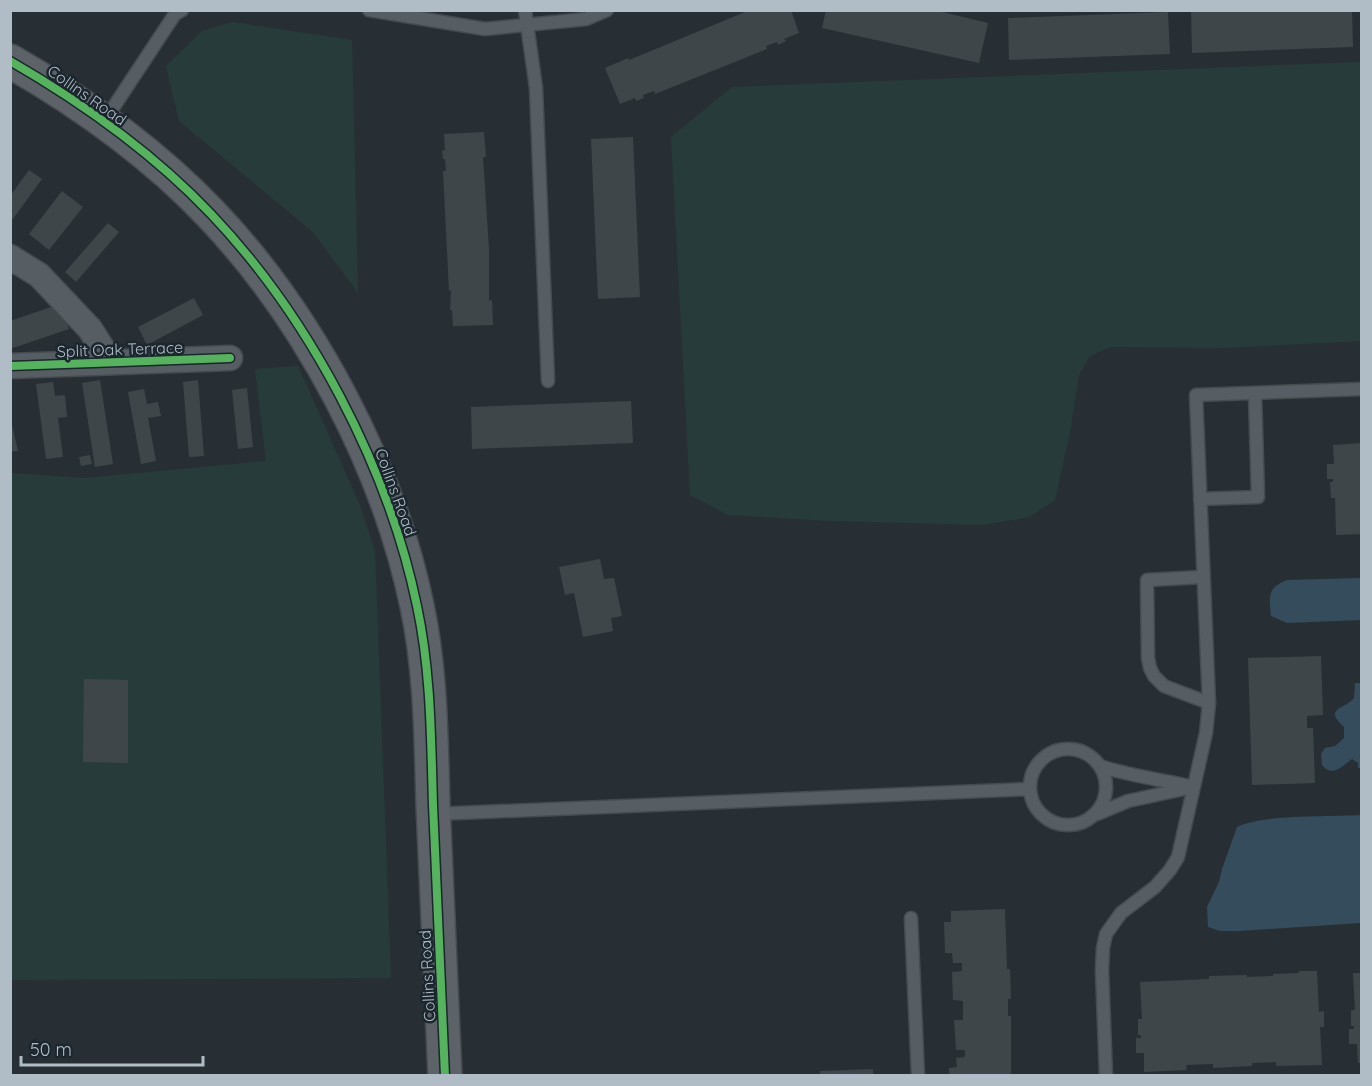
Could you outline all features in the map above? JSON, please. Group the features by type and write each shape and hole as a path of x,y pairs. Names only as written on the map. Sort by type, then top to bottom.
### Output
{"street":[{"name":"Collins Road","path":"10,61 58,89 104,121 180,183 240,246 271,286 319,359 362,440 394,520 417,606 428,685 445,1076"},
{"path":"10,257 39,275 90,329 111,363"},
{"name":"Split Oak Terrace","path":"10,366 230,358"}],"lane":[{"path":"104,121 175,14 182,10"},
{"path":"369,10 485,29 586,19 607,10"},
{"path":"525,10 536,88 548,381"},
{"path":"1106,1076 1102,948 1106,934 1121,913 1155,887 1179,857 1206,733 1209,703 1196,395 1362,389"},
{"path":"1200,499 1258,497 1255,394"},
{"path":"1203,577 1147,580 1148,658 1154,675 1164,686 1209,703"},
{"path":"1094,815 1102,806 1106,795 1107,783 1100,766 1088,754 1077,749 1053,752 1043,758 1031,778 1030,789 1033,801 1039,812 1048,820 1060,824 1072,825 1084,822 1094,815 1128,801 1193,787"},
{"path":"1100,766 1120,773 1153,777 1193,787"},
{"path":"434,814 1030,789"},
{"path":"911,918 918,1076"}],"green space":[{"path":"232,22 352,40 358,293 313,232 179,121 166,66 202,31"},
{"path":"1361,62 1361,341 1223,348 1110,347 1090,356 1079,375 1070,432 1055,500 1029,517 984,525 831,521 728,515 690,495 671,137 732,87"},
{"path":"298,366 359,503 375,551 391,978 11,980 10,473 84,478 266,461 255,369"}],"water":[{"path":"1361,578 1361,620 1287,623 1271,616 1271,594 1276,586 1287,580"},
{"path":"1355,683 1361,683 1361,768 1358,768 1358,763 1352,759 1337,770 1330,771 1322,765 1321,754 1325,748 1335,746 1344,738 1344,727 1338,721 1335,713 1354,698"},
{"path":"1361,815 1361,923 1239,931 1220,931 1208,927 1207,907 1219,882 1237,827 1279,818"}],"building":[{"path":"750,10 791,10 799,33 784,39 786,41 778,45 777,42 766,46 767,49 655,94 654,91 643,95 644,98 636,101 635,98 620,104 605,68"},
{"path":"826,10 934,10 988,23 979,63 822,28"},
{"path":"1352,10 1353,47 1192,53 1191,11"},
{"path":"1168,12 1170,54 1009,60 1008,18"},
{"path":"484,132 489,301 492,300 493,325 453,326 452,310 450,310 451,290 449,291 443,171 446,171 442,151 445,150 444,134"},
{"path":"633,137 640,297 598,299 591,139"},
{"path":"29,170 42,179 10,223 10,196"},
{"path":"62,191 83,207 49,250 29,234"},
{"path":"108,223 119,232 76,282 65,272"},
{"path":"194,298 203,315 147,345 138,327"},
{"path":"60,304 69,329 10,349 10,321"},
{"path":"100,380 113,464 95,467 82,383"},
{"path":"198,380 204,456 189,457 183,382"},
{"path":"53,382 55,396 65,395 67,417 58,418 63,457 46,459 36,384"},
{"path":"247,388 253,447 238,449 232,390"},
{"path":"144,389 147,404 158,402 161,416 148,418 156,461 141,464 128,392"},
{"path":"631,401 633,443 472,449 471,407"},
{"path":"10,416 18,451 10,452"},
{"path":"1362,443 1362,534 1336,535 1335,498 1331,498 1330,482 1333,482 1333,479 1327,479 1327,464 1334,464 1333,445"},
{"path":"90,455 92,464 81,466 79,457"},
{"path":"600,559 604,579 614,578 622,616 611,618 613,631 583,637 574,593 565,595 559,567"},
{"path":"1321,656 1323,715 1307,716 1307,728 1313,728 1315,783 1252,785 1248,658"},
{"path":"84,679 128,680 128,763 83,762"},
{"path":"1005,909 1007,969 1010,969 1011,999 1008,999 1008,1016 1011,1016 1011,1076 949,1076 949,1068 957,1067 956,1058 965,1057 965,1050 956,1050 954,1020 963,1020 963,1001 953,1000 952,972 962,971 962,963 953,963 952,953 945,953 944,922 951,922 951,911"},
{"path":"1299,971 1317,971 1319,1012 1324,1011 1324,1027 1320,1027 1322,1065 1276,1066 1276,1062 1213,1068 1213,1064 1186,1065 1187,1070 1144,1072 1144,1053 1136,1053 1136,1038 1141,1038 1141,1035 1138,1035 1138,1019 1142,1019 1140,982 1209,979 1209,976 1273,976 1273,974 1299,973"},
{"path":"1353,973 1362,973 1362,1063 1358,1063 1357,1044 1349,1044 1349,1029 1354,1029 1354,1026 1351,1026 1351,1010 1355,1010"},
{"path":"873,1069 873,1076 820,1076 820,1071"}],"cycle path":[{"path":"10,61 64,94 116,130 165,170 211,214 247,255 312,346 365,448 404,553 422,630 431,730 445,1076"},
{"path":"10,366 230,358"}]}
